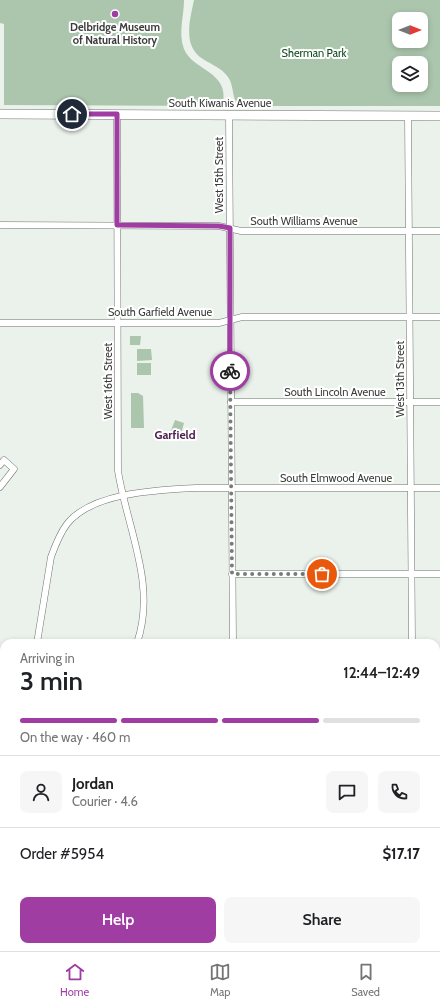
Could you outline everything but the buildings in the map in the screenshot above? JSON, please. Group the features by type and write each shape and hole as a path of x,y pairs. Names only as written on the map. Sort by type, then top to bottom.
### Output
{"main road":[{"name":"South Kiwanis Avenue","path":"0,114 440,116"}],"street":[{"name":"West 16th Street","path":"117,114 118,471 122,495 140,561 143,583 143,615 138,639"},
{"name":"West 15th Street","path":"229,115 233,639"},
{"name":"West 13th Street","path":"408,116 412,639"},
{"name":"South Williams Avenue","path":"0,225 219,226 241,230 440,231"},
{"name":"South Garfield Avenue","path":"0,323 219,323 242,318 440,317"},
{"name":"South Lincoln Avenue","path":"231,402 440,402"},
{"path":"0,465 4,460 14,469 0,487"},
{"name":"South Elmwood Avenue","path":"38,639 51,557 67,524 84,510 122,495 160,490 231,488 440,488"},
{"path":"232,574 440,574"}],"green space":[{"path":"0,0 184,0 181,37 184,49 195,62 209,72 221,84 223,103 219,106 4,105 4,24 0,23"},
{"name":"Sherman Park","path":"194,0 440,0 440,106 238,106 230,80 226,74 196,54 190,40 190,24"},
{"path":"130,336 141,336 140,345 130,345"},
{"path":"137,349 151,349 152,360 137,361"},
{"path":"137,363 151,363 151,375 137,375"},
{"path":"131,393 138,393 143,396 144,428 131,428"},
{"path":"175,420 184,423 180,438 170,433"}],"way so far":[{"path":"230,371 232,574 322,574"}],"place":[{"name":"Delbridge Museum of Natural History","path":"115,14"}],"district":[{"name":"Garfield","path":"175,434"}],"route":[{"path":"72,114 117,114 117,225 219,226 230,228 230,371"}]}
